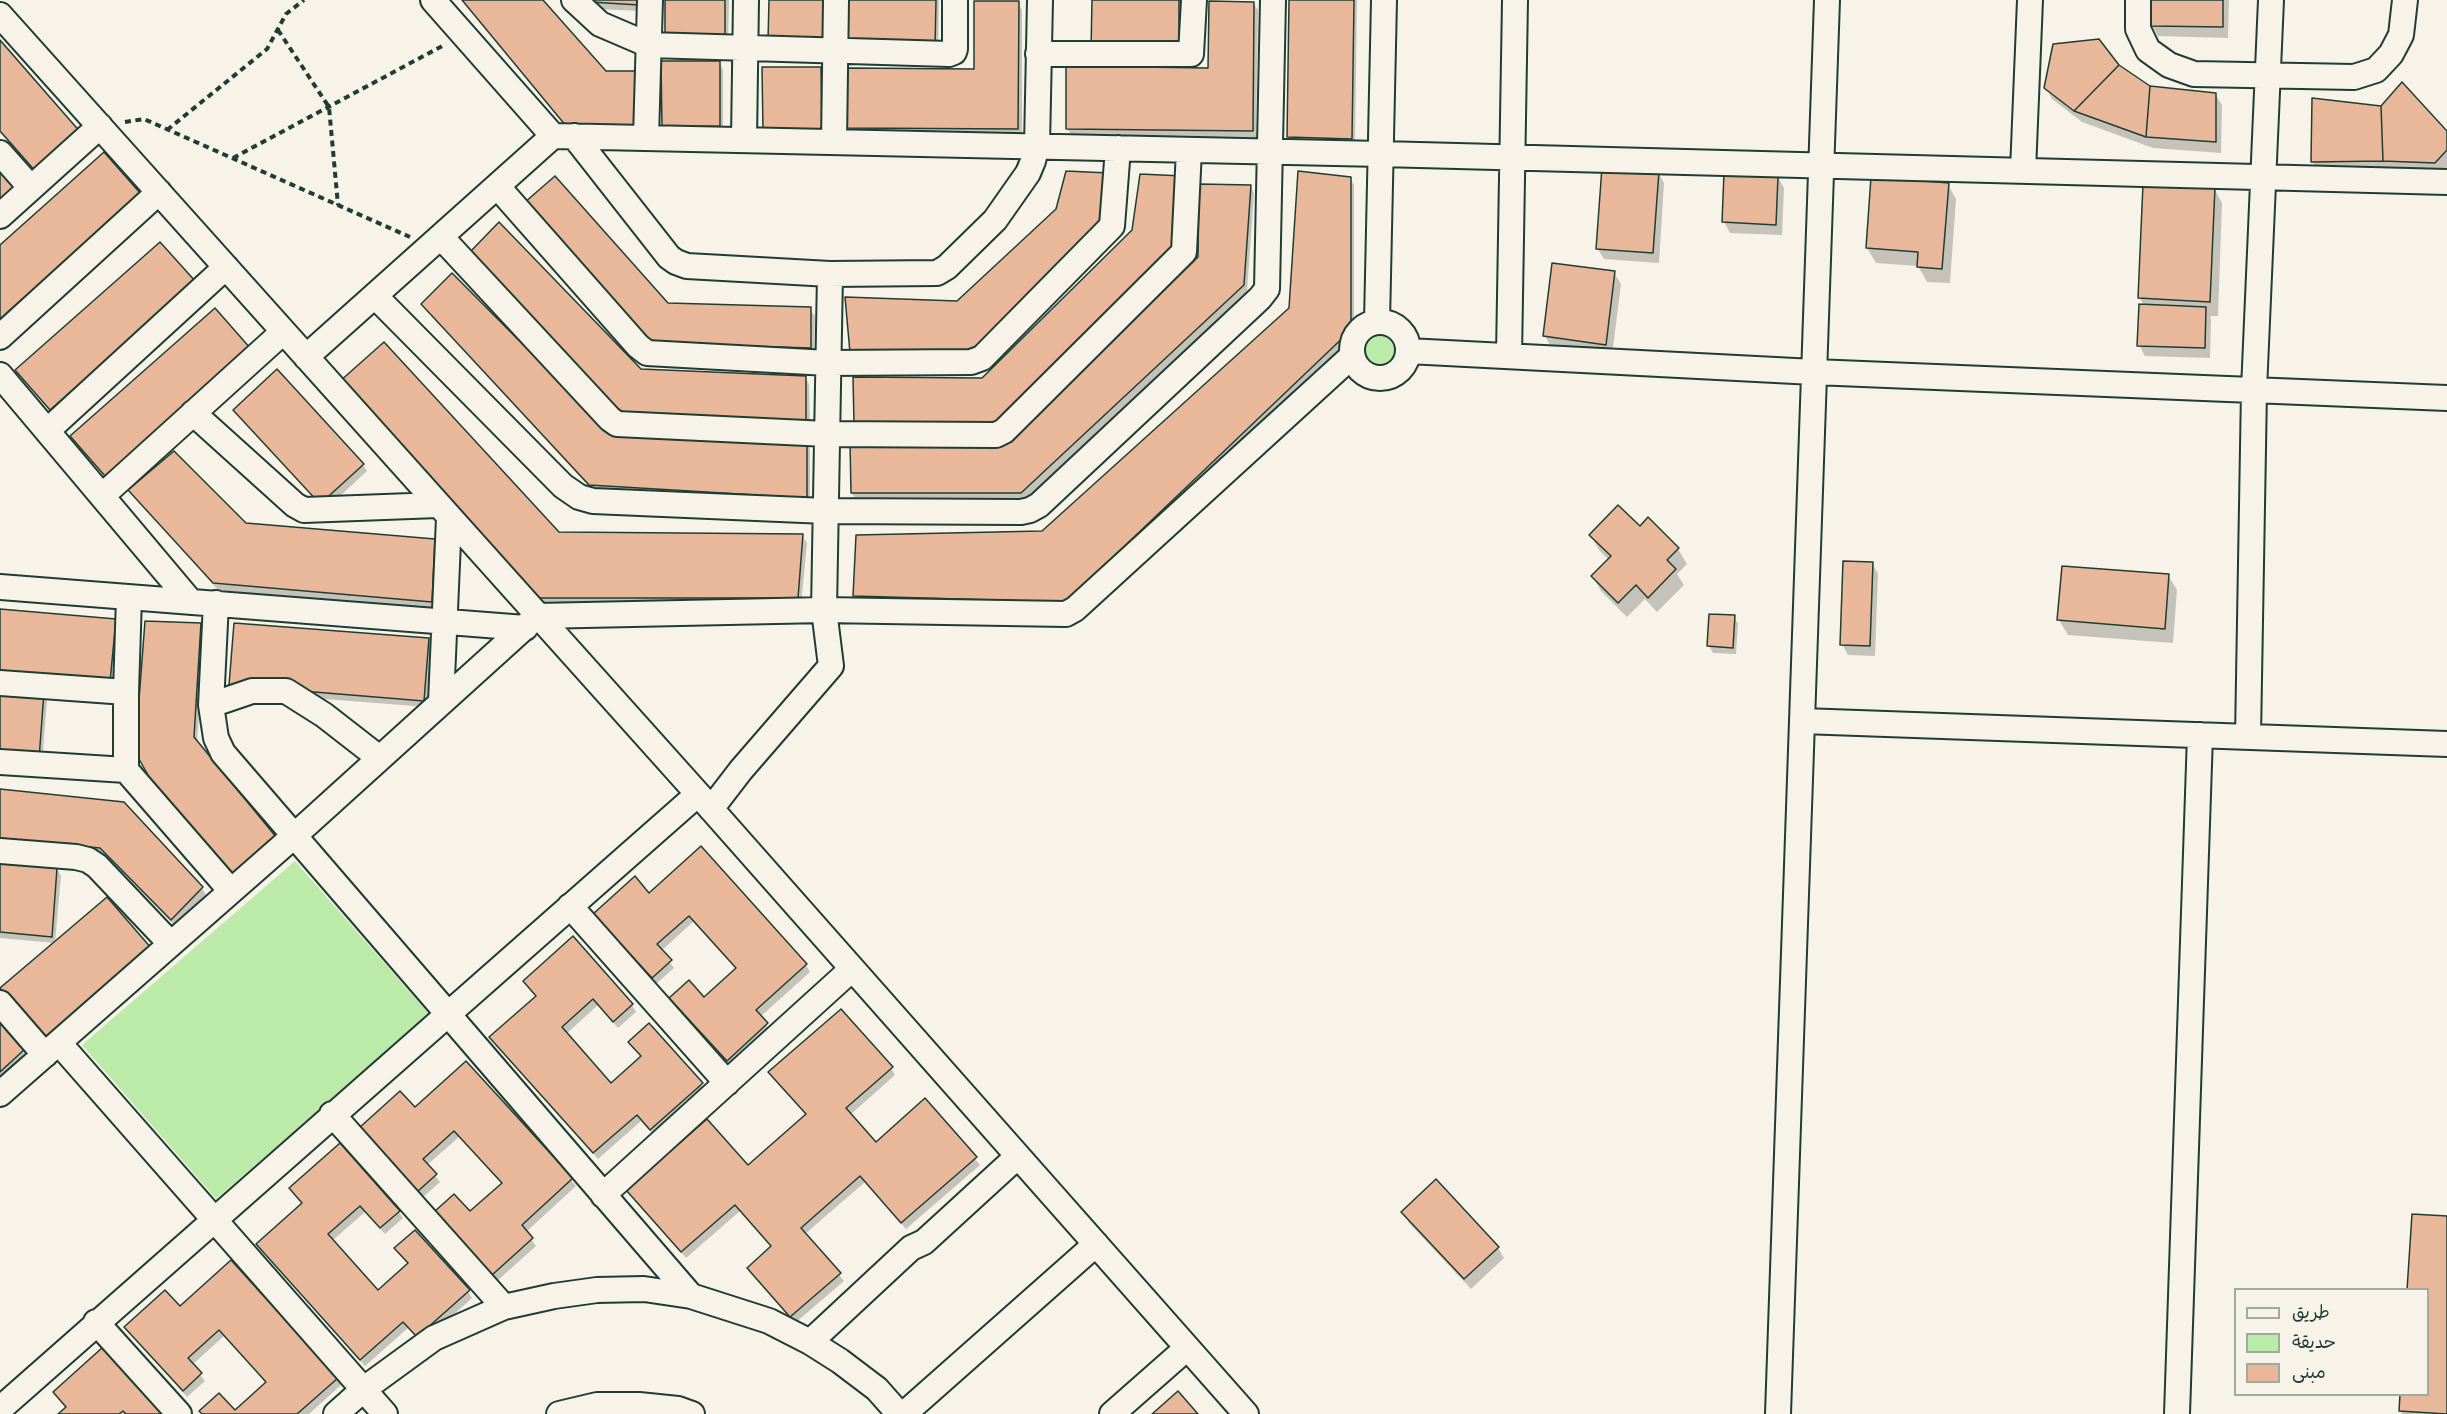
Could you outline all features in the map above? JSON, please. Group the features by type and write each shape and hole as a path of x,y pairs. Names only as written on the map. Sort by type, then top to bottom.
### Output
{"street":[{"path":"433,0 463,34 564,136 676,262 687,266 830,274 921,275 937,273 947,267 995,220 1028,173 1036,146 1040,0"},
{"path":"646,138 650,0"},
{"path":"744,140 746,0"},
{"path":"834,142 836,0"},
{"path":"582,4 600,24 648,45 949,54 954,52 954,0"},
{"path":"1038,54 1191,54 1194,0"},
{"path":"375,296 563,486 579,497 593,501 826,512 1021,512 1039,505 1267,289 1273,0"},
{"path":"1377,322 1384,0"},
{"path":"1509,356 1515,0"},
{"path":"1778,1414 1827,0"},
{"path":"2023,171 2030,0"},
{"path":"2138,0 2138,30 2148,50 2169,65 2194,74 2354,77 2376,70 2391,54 2401,35 2405,0"},
{"path":"2248,737 2254,390 2271,0"},
{"path":"0,15 443,512 531,622 705,802 1246,1414"},
{"path":"0,216 100,126"},
{"path":"306,357 497,186 564,136 1270,151 2447,182"},
{"path":"497,186 638,346 647,352 828,363 971,362 982,358 1112,226 1118,148"},
{"path":"435,241 617,424 827,434 996,435 1004,431 1184,252 1189,150"},
{"path":"0,153 31,188"},
{"path":"0,337 159,192"},
{"path":"47,430 226,267"},
{"path":"0,1409 570,906 705,802 741,770 831,666 824,610 830,274"},
{"path":"1377,322 1387,323 1402,333 1408,351 1406,361 1400,369 1382,378 1372,377 1363,372 1356,365 1352,356 1355,337 1360,330 1377,322"},
{"path":"102,496 284,332"},
{"path":"1408,351 1814,372 2447,398"},
{"path":"0,586 444,622 531,622 824,610 1066,614 1084,601 1352,356"},
{"path":"0,375 191,602"},
{"path":"193,413 295,505 304,510 443,512"},
{"path":"441,702 444,622 443,512"},
{"path":"129,597 126,770 231,891"},
{"path":"216,603 211,705 216,738 223,753 691,1296"},
{"path":"0,1094 294,836 531,622"},
{"path":"0,683 126,692"},
{"path":"211,705 252,691 286,691 324,715 378,758"},
{"path":"1802,721 2447,744"},
{"path":"2177,1414 2200,735"},
{"path":"0,762 126,770"},
{"path":"0,851 76,856 88,860 97,866 170,943"},
{"path":"570,906 727,1083"},
{"path":"603,1195 852,969"},
{"path":"0,1003 52,1049 214,1219 386,1414"},
{"path":"332,1114 504,1307"},
{"path":"810,1342 911,1248 924,1242 1018,1156"},
{"path":"904,1414 1096,1245"},
{"path":"336,1414 364,1389 434,1338 504,1307 554,1296 597,1290 644,1289 691,1296 769,1321 810,1342 877,1389 899,1414"},
{"path":"96,1322 179,1414"},
{"path":"1112,1414 1187,1348"},
{"path":"559,1414 597,1405 628,1405 678,1409 692,1414"}],"path":[{"path":"167,130 267,49 286,14 304,0"},
{"path":"278,30 329,107 338,205"},
{"path":"233,159 463,34"},
{"path":"100,126 144,120 338,205 435,241"}],"green space":[{"path":"1378,335 1389,340 1394,351 1389,362 1378,367 1367,362 1362,351 1367,340"},
{"path":"295,861 429,1014 216,1199 82,1045"}],"building":[{"path":"462,0 543,0 606,71 638,71 637,132 571,132"},
{"path":"591,0 639,0 639,5 590,2"},
{"path":"665,0 725,0 725,37 665,36"},
{"path":"769,0 828,0 828,42 768,41"},
{"path":"848,0 936,0 935,48 847,46"},
{"path":"1092,0 1179,0 1179,52 1091,50"},
{"path":"1289,0 1354,0 1352,139 1287,137"},
{"path":"2151,0 2223,0 2223,27 2151,26"},
{"path":"974,1 1019,1 1018,129 847,128 847,68 974,69"},
{"path":"1209,1 1254,2 1253,131 1066,129 1066,66 1208,68"},
{"path":"2099,39 2119,65 2074,111 2044,88 2053,44"},
{"path":"0,40 82,134 37,173 0,131"},
{"path":"661,61 720,61 720,126 662,127"},
{"path":"2119,65 2150,86 2146,137 2074,111"},
{"path":"762,67 821,67 822,132 763,132"},
{"path":"2402,82 2447,131 2447,150 2435,163 2383,161 2381,106"},
{"path":"2150,86 2216,93 2216,142 2146,137"},
{"path":"2312,98 2381,106 2383,161 2311,162"},
{"path":"104,152 141,194 0,319 0,245"},
{"path":"1602,167 1659,171 1653,253 1596,249"},
{"path":"0,171 17,190 0,206"},
{"path":"1066,171 1109,173 1103,224 976,350 850,353 845,297 957,301 1056,209"},
{"path":"1298,171 1351,177 1351,330 1066,602 853,596 856,535 1042,531 1289,308"},
{"path":"1724,173 1778,176 1776,225 1722,222"},
{"path":"1140,174 1183,176 1176,246 999,425 854,424 853,377 982,378 1132,230"},
{"path":"555,176 668,303 811,307 811,348 650,343 524,203"},
{"path":"1871,177 1949,183 1942,269 1917,267 1918,252 1866,248"},
{"path":"1199,184 1251,185 1244,285 1021,493 851,493 850,442 1005,444 1198,257"},
{"path":"2143,184 2215,187 2210,302 2138,298"},
{"path":"499,222 641,369 806,376 806,427 622,414 470,252"},
{"path":"160,242 196,282 50,410 15,370"},
{"path":"1552,263 1615,271 1606,345 1543,336"},
{"path":"452,273 611,433 807,441 807,498 589,485 421,304"},
{"path":"2139,304 2206,307 2205,348 2137,346"},
{"path":"215,308 251,349 105,476 70,436"},
{"path":"384,342 559,532 803,534 798,598 539,598 339,382"},
{"path":"277,369 364,464 320,504 233,410"},
{"path":"174,451 246,523 435,539 432,602 213,583 128,490"},
{"path":"1618,505 1640,526 1648,517 1679,548 1667,560 1676,569 1648,598 1636,585 1618,603 1591,576 1611,556 1589,535"},
{"path":"1843,561 1873,562 1870,646 1840,645"},
{"path":"2062,566 2169,574 2165,629 2057,620"},
{"path":"0,609 116,619 110,682 0,673"},
{"path":"1709,614 1735,615 1733,648 1707,646"},
{"path":"145,621 201,623 194,737 277,838 232,880 157,791 135,752"},
{"path":"234,623 429,638 424,701 229,685"},
{"path":"0,689 44,692 39,759 0,756"},
{"path":"0,789 124,802 203,887 171,920 100,848 0,838"},
{"path":"701,846 807,964 756,1010 768,1023 727,1061 669,998 689,980 704,997 736,968 689,916 657,944 672,960 652,978 593,914 635,876 649,893"},
{"path":"0,863 57,868 52,937 0,932"},
{"path":"107,897 152,949 46,1040 0,988"},
{"path":"573,936 633,1004 613,1022 593,999 562,1027 611,1083 641,1056 628,1042 649,1023 703,1083 650,1130 637,1115 593,1153 489,1037 536,996 523,981"},
{"path":"841,1009 893,1067 846,1108 876,1142 925,1098 977,1157 901,1223 860,1176 801,1228 841,1273 790,1317 747,1268 771,1246 735,1205 681,1252 626,1190 707,1119 748,1165 806,1114 768,1072"},
{"path":"0,1022 25,1049 0,1072"},
{"path":"466,1061 573,1178 522,1225 533,1238 492,1275 434,1212 454,1194 470,1211 502,1183 454,1131 423,1159 437,1174 417,1192 359,1128 400,1091 415,1107"},
{"path":"340,1143 400,1211 380,1228 360,1206 328,1234 378,1290 408,1263 394,1248 415,1230 470,1290 417,1337 403,1322 360,1360 256,1244 302,1203 289,1188"},
{"path":"1436,1179 1499,1247 1464,1279 1401,1212"},
{"path":"2412,1214 2447,1216 2447,1414 2399,1411 2400,1396 2429,1396 2429,1288 2407,1288"},
{"path":"231,1260 338,1378 297,1414 202,1414 199,1411 219,1393 235,1410 266,1382 219,1330 188,1358 202,1373 183,1391 124,1327 165,1290 180,1306"},
{"path":"103,1347 162,1414 126,1414 123,1411 119,1414 58,1414 66,1407 53,1392"},
{"path":"1178,1391 1198,1414 1152,1414"}]}
